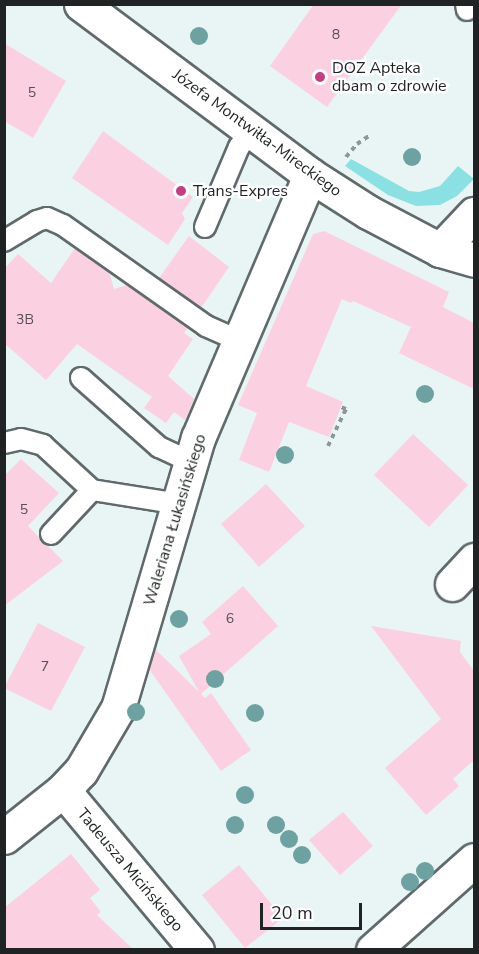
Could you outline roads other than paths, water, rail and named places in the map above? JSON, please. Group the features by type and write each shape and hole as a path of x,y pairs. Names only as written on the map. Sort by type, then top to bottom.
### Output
{"street":[{"name":"Józefa Montwiłła-Mireckiego","path":"98,9 310,175 368,212 440,250 474,260"},
{"name":"Waleriana Łukasińskiego","path":"4,837 63,790 81,771 118,708 191,462 238,340 310,175"},
{"path":"440,250 474,214"},
{"path":"452,584 474,560"},
{"name":"Tadeusza Micińskiego","path":"63,790 197,950"},
{"path":"373,950 474,860"}],"lane":[{"path":"205,227 239,147 251,130"},
{"path":"4,240 37,221 47,218 206,327 238,340"},
{"path":"81,378 159,447 191,462"},
{"path":"4,443 21,439 43,446 92,490 179,504"},
{"path":"51,534 92,490"}],"place":[{"name":"DOZ Apteka dbam o zdrowie","path":"320,77"},
{"name":"Trans-Expres","path":"181,191"}]}
